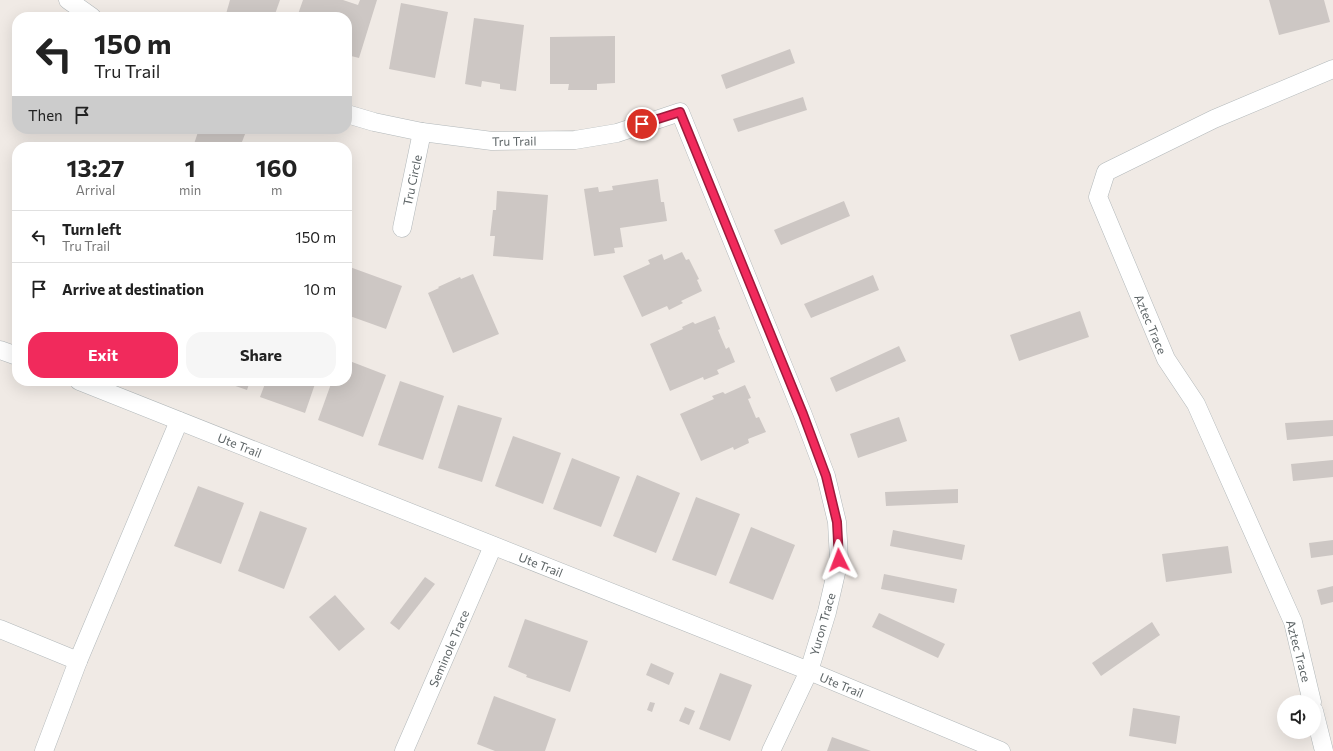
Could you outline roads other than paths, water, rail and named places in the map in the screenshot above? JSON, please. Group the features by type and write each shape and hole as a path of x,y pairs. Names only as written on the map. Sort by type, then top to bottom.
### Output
{"street":[{"path":"68,0 85,12"},
{"name":"Aztec Trace","path":"1310,695 1293,622 1196,404 1166,359 1098,197 1106,172 1214,120 1333,69"},
{"name":"Tru Trail","path":"352,115 374,122 422,132 492,142 575,140 617,133 680,112"},
{"name":"Yuron Trace","path":"680,112 803,414 826,476 837,522 839,560 827,612 809,671 771,751"},
{"name":"Tru Circle","path":"402,228 422,132"},
{"path":"0,350 12,354"},
{"name":"Ute Trail","path":"92,386 809,671 1000,751"},
{"path":"44,751 78,661 179,420"},
{"name":"Seminole Trace","path":"404,751 493,546"},
{"path":"0,629 78,661"},
{"path":"1321,739 1324,751"}]}
